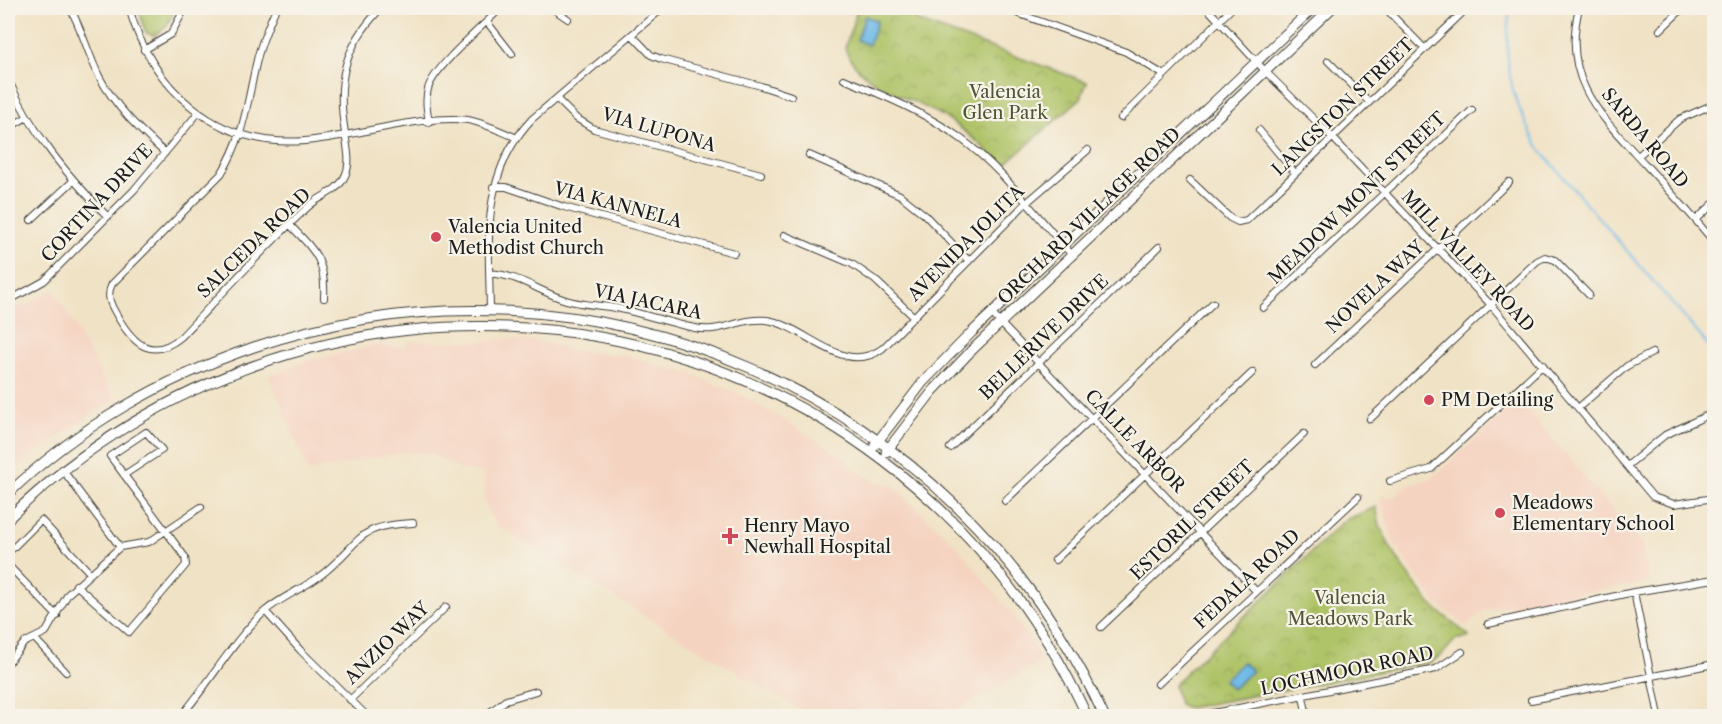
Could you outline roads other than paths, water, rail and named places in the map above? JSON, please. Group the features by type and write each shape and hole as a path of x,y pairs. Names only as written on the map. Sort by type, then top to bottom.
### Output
{"main road":[{"name":"ORCHARD VILLAGE ROAD","path":"870,452 923,382 1255,60 1312,8"},
{"name":"ORCHARD VILLAGE ROAD","path":"880,459 946,376 1332,8"},
{"path":"8,494 53,456 122,408 168,383 234,354 277,339 346,322 417,312 490,310 594,321 671,338 744,363 799,389 890,447 987,536 1017,571 1072,653 1104,717"},
{"path":"8,519 62,469 126,425 178,396 270,358 332,342 390,332 474,324 570,332 669,352 759,387 798,407 880,459 975,546 1023,605 1061,665 1088,717"},
{"path":"1023,605 1037,606 1048,614"}],"street":[{"path":"70,8 100,77 115,101 129,119 165,153"},
{"path":"129,8 144,50 179,98 198,112 241,133 284,142 429,122 467,120 515,137"},
{"path":"144,50 171,34 185,8"},
{"path":"241,133 249,107 259,54 276,8"},
{"name":"SALCEDA ROAD","path":"241,133 221,174 112,284 109,297 125,328 135,342 145,347 156,348 171,345 311,204 340,185 346,176 349,162 340,96 343,73 349,51 362,28 381,8"},
{"path":"429,122 426,100 432,80 501,8"},
{"path":"552,8 568,19"},
{"path":"490,310 489,273 493,187 501,164 515,137 663,8"},
{"path":"1004,8 1126,52 1164,75"},
{"name":"MILL VALLEY ROAD","path":"1208,8 1265,71 1332,137 1491,305 1653,497 1663,502 1685,504 1714,498"},
{"path":"1121,118 1232,8"},
{"path":"1385,8 1425,49"},
{"name":"LANGSTON STREET","path":"1190,180 1238,222 1247,220 1462,13 1464,8"},
{"name":"SARDA ROAD","path":"1579,8 1574,42 1577,66 1594,107 1714,242"},
{"path":"1660,30 1683,8"},
{"path":"487,22 512,54"},
{"path":"632,35 651,55 661,59 791,96"},
{"path":"1328,61 1369,102"},
{"path":"8,79 44,145 73,181 107,216"},
{"path":"844,79 931,118 962,139 995,170 1072,255"},
{"name":"VIA LUPONA","path":"557,99 576,118 594,129 761,174"},
{"path":"1638,156 1680,119 1714,104"},
{"name":"MEADOW MONT STREET","path":"1263,309 1472,110"},
{"name":"CORTINA DRIVE","path":"8,300 44,281 165,153 198,112"},
{"path":"8,128 27,117"},
{"path":"1258,130 1295,173"},
{"name":"AVENIDA JOLITA","path":"867,358 883,348 1025,204 1088,150"},
{"path":"809,155 900,195 925,215 969,261"},
{"path":"31,220 73,181"},
{"name":"NOVELA WAY","path":"1315,365 1509,182"},
{"name":"VIA KANNELA","path":"493,187 506,188 564,207 734,253"},
{"path":"1696,220 1714,203"},
{"path":"290,225 321,261 325,277 324,298"},
{"path":"784,235 852,264 875,280 913,316"},
{"name":"BELLERIVE DRIVE","path":"950,448 1159,247"},
{"path":"1370,419 1537,261 1545,257 1555,260 1589,295"},
{"name":"VIA JACARA","path":"489,273 520,278 570,301 616,308 695,328 714,330 749,321 768,321 784,326 846,357 867,358"},
{"path":"1005,501 1213,303"},
{"name":"CALLE ARBOR","path":"992,313 1256,591"},
{"path":"1578,408 1627,366 1652,353"},
{"path":"1390,481 1431,469 1543,365"},
{"path":"1055,560 1253,372"},
{"path":"1627,466 1665,435 1706,416"},
{"path":"76,585 129,632 186,565 185,557 165,531 110,456 146,432 162,450 124,475"},
{"name":"ESTORIL STREET","path":"1101,627 1304,434"},
{"path":"62,469 120,547"},
{"name":"FEDALA ROAD","path":"1158,684 1358,497"},
{"path":"8,663 24,644 46,632 68,594 89,572 120,547 136,546 165,531 201,507"},
{"path":"8,554 41,520 89,572"},
{"path":"181,717 241,635 266,611 326,572 363,534 382,526 413,523"},
{"path":"8,565 57,616"},
{"path":"1488,624 1634,592 1714,579"},
{"path":"1634,592 1659,717"},
{"name":"ANZIO WAY","path":"350,700 446,607"},
{"path":"266,611 300,651 367,717"},
{"path":"35,639 66,672"},
{"name":"LOCHMOOR ROAD","path":"1198,717 1436,669 1462,652"},
{"path":"1531,699 1714,664"},
{"path":"485,717 506,700 536,691"},
{"path":"1303,697 1307,717"}],"water":[{"path":"865,16 877,21 869,45 857,40"},
{"path":"1243,662 1252,671 1232,689 1224,680"}],"waterway":[{"path":"1510,8 1508,65 1516,99 1531,134 1542,152 1714,352"}],"place":[{"name":"Valencia United Methodist Church","path":"436,237"},
{"name":"PM Detailing","path":"1429,400"},
{"name":"Meadows Elementary School","path":"1500,513"},
{"name":"Henry Mayo Newhall Hospital","path":"730,536"}],"park label":[{"name":"Valencia Glen Park","path":"1005,102"},
{"name":"Valencia Meadows Park","path":"1350,608"}]}
